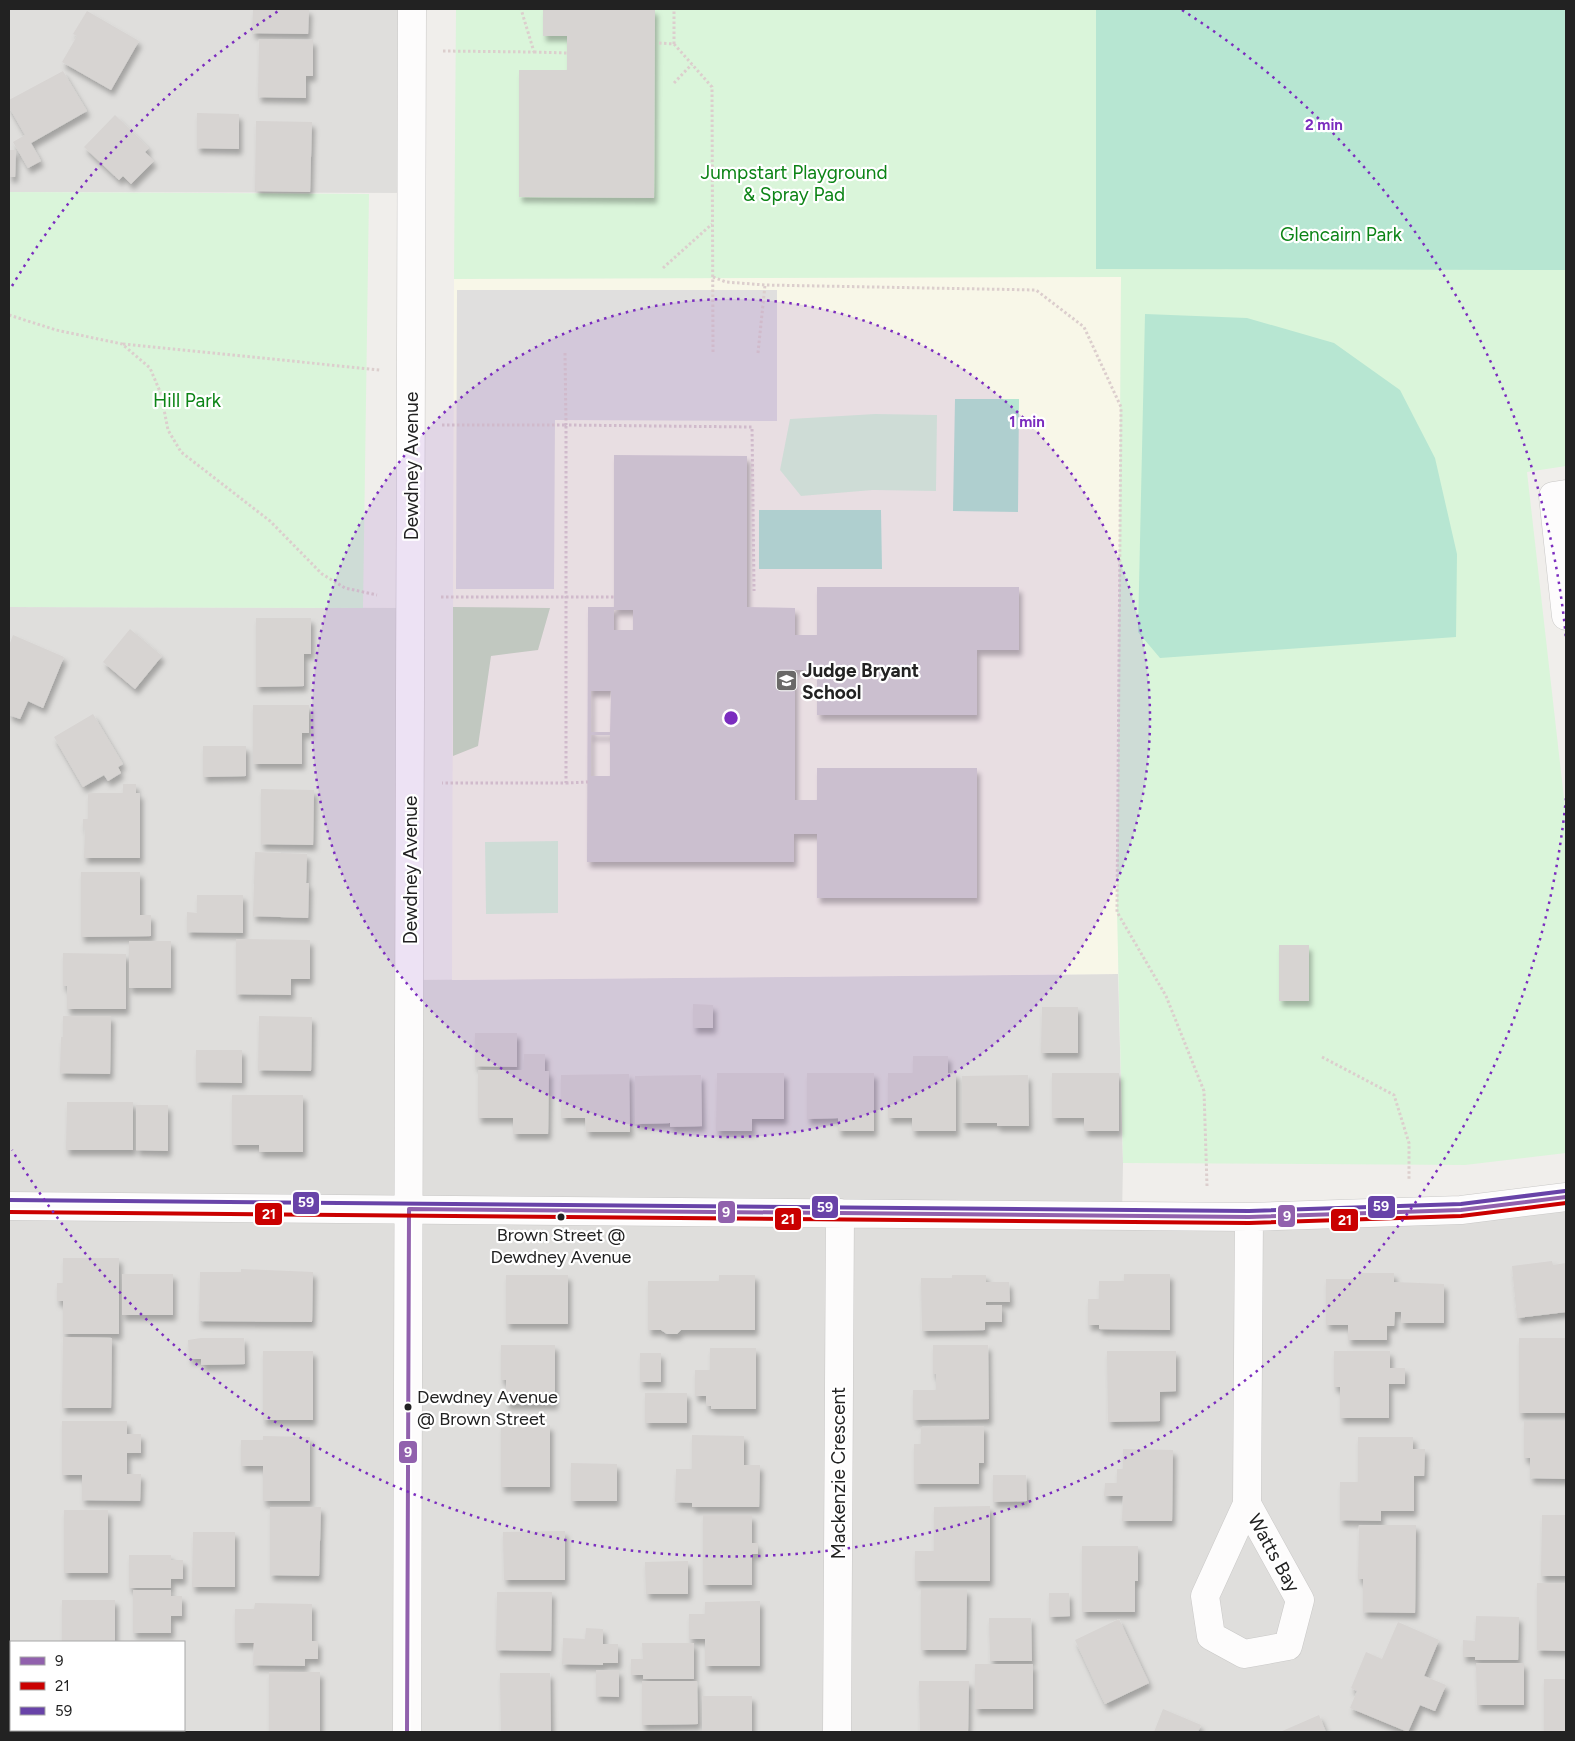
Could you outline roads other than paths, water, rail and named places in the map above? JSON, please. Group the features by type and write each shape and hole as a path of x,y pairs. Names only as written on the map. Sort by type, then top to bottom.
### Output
{"street":[{"name":"Dewdney Avenue","path":"407,1732 412,9"},
{"path":"1566,494 1554,496 1566,616"},
{"path":"9,1206 1249,1217 1461,1210 1566,1197"},
{"name":"Mackenzie Crescent","path":"837,1732 840,1213"},
{"name":"Watts Bay","path":"1247,1504 1300,1600 1288,1646 1244,1654 1211,1636 1205,1596 1247,1504 1249,1217"}],"place":[{"name":"Judge Bryant School","path":"786,681"},
{"name":"Brown Street @ Dewdney Avenue","path":"561,1217"},
{"name":"Dewdney Avenue @ Brown Street","path":"408,1407"}],"park label":[{"name":"Jumpstart Playground & Spray Pad","path":"794,183"},
{"name":"Glencairn Park","path":"1341,234"},
{"name":"Hill Park","path":"187,400"}]}
